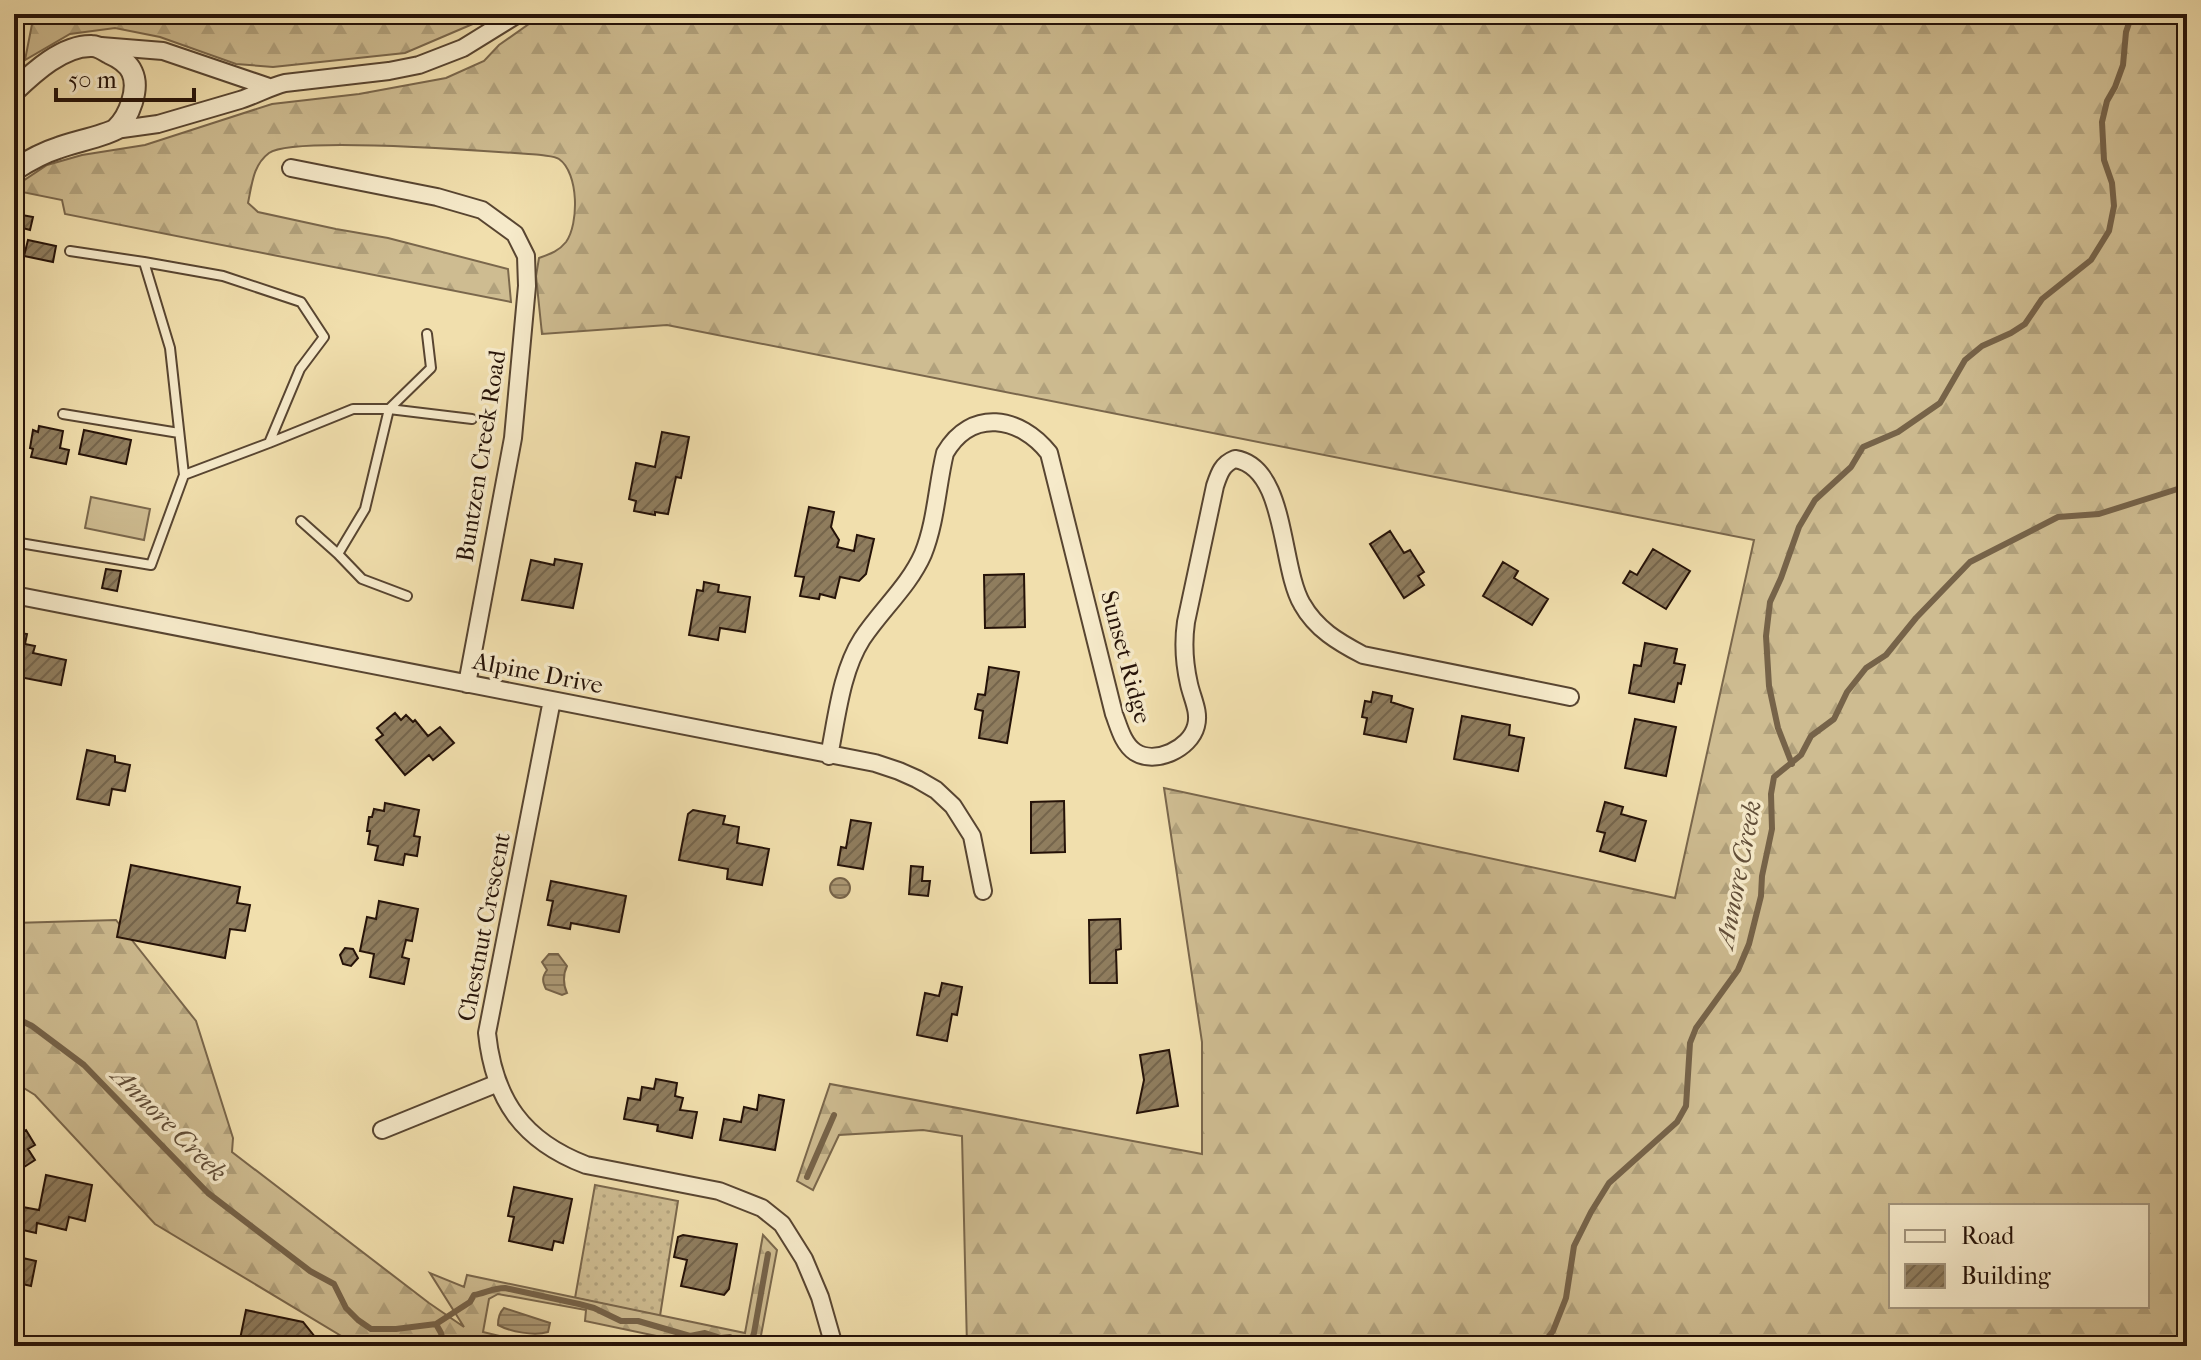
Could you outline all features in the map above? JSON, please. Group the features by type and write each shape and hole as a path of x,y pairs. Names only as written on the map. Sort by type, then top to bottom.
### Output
{"street":[{"path":"14,170 56,148 115,130 158,124 252,97 269,87 419,65 463,48 518,14"},
{"path":"14,91 32,74 63,54 94,45 163,51 269,87"},
{"path":"94,45 120,59 133,74 132,101 115,130"},
{"name":"Buntzen Creek Road","path":"291,168 437,197 482,210 515,234 526,256 527,286 513,438 467,684"},
{"name":"Sunset Ridge","path":"829,756 853,654 908,579 928,541 945,453 962,431 971,425 985,423 1002,423 1021,430 1039,440 1049,453 1114,714 1124,741 1133,751 1153,757 1167,754 1180,748 1195,731 1196,710 1183,642 1215,486 1220,471 1227,462 1235,459 1251,464 1258,471 1273,498 1300,602 1312,620 1342,644 1363,655 1570,697"},
{"name":"Alpine Drive","path":"14,595 875,763 936,790 953,806 972,836 983,891"},
{"name":"Chestnut Crescent","path":"552,700 487,1033 498,1083 521,1122 547,1147 566,1157 586,1165 719,1191 762,1208 782,1224 804,1259 814,1279 834,1346"},
{"path":"382,1130 498,1083"}],"lane":[{"path":"14,35 18,14"},
{"path":"70,251 223,276 301,302 324,337 300,369 269,443"},
{"path":"14,542 151,565 184,475 170,348 144,262"},
{"path":"338,554 365,509 389,409 431,368 427,334"},
{"path":"184,475 353,409 389,409 472,419"},
{"path":"63,414 179,433"},
{"path":"301,521 362,579 407,596"}],"green space":[{"path":"34,14 489,14 405,53 273,67 236,64 160,37 115,28 70,34 25,60"},
{"path":"543,14 2187,14 2187,1346 967,1346 962,1136 923,1130 839,1135 813,1190 797,1181 830,1084 1202,1154 1202,1042 1164,788 1675,898 1754,540 667,325 542,334 536,276 539,258 566,242 575,212 570,175 566,166 553,157 399,146 316,145 269,153 254,175 248,203 258,212 388,238 508,269 511,302 65,214 62,200 22,192 20,183 47,165 82,155 145,145 272,104 359,94 446,78 484,61 499,45"},
{"path":"91,497 150,509 144,540 85,528"},
{"path":"116,920 196,1021 233,1138 232,1152 464,1327 430,1273 464,1287 467,1275 745,1333 763,1235 777,1250 759,1346 704,1346 585,1321 586,1310 498,1294 489,1299 483,1332 512,1339 518,1346 358,1346 155,1224 35,1095 14,1082 14,923"},
{"path":"595,1185 678,1201 660,1316 575,1298"}],"shaded area":[{"path":"836,878 844,878 850,888 844,898 836,898 830,892 830,884"},
{"path":"549,954 558,954 567,966 564,980 567,993 562,995 546,989 544,984 543,977 547,970 542,962"},
{"path":"504,1308 550,1323 548,1332 523,1333 498,1325"}],"building":[{"path":"22,215 33,217 30,230 19,227"},
{"path":"28,240 56,246 53,262 24,256"},
{"path":"39,426 63,431 60,448 69,450 66,464 31,457 33,430 38,432"},
{"path":"84,430 131,440 126,464 79,454"},
{"path":"662,432 689,437 681,478 676,477 668,514 634,511 636,501 629,499 636,463 655,467"},
{"path":"809,507 834,512 831,527 839,540 837,547 854,551 857,535 874,539 866,574 859,581 840,577 835,598 820,594 819,599 800,596 804,577 795,576"},
{"path":"1390,531 1404,553 1410,550 1424,572 1418,576 1424,585 1404,598 1370,544"},
{"path":"1653,549 1690,571 1666,609 1623,583 1630,571 1637,575"},
{"path":"555,559 582,564 573,608 522,600 531,560 554,565"},
{"path":"1503,562 1518,571 1514,578 1548,599 1532,625 1483,596"},
{"path":"106,569 121,571 117,591 102,588"},
{"path":"1024,574 1025,627 985,628 984,575"},
{"path":"704,582 719,585 718,592 750,597 745,632 720,628 718,640 689,635 697,590 703,591"},
{"path":"14,632 27,634 25,644 35,646 33,653 66,660 61,685 14,676"},
{"path":"1645,643 1677,649 1674,663 1685,665 1674,702 1629,693 1634,665 1641,666"},
{"path":"989,667 1019,672 1007,743 979,738 983,711 975,709 978,694 985,695"},
{"path":"1373,692 1392,696 1391,702 1413,709 1406,742 1364,734 1367,718 1362,717 1365,701 1371,702"},
{"path":"395,713 401,720 406,715 413,722 415,720 428,736 440,727 454,743 433,760 429,755 405,775 376,740 383,735 377,728"},
{"path":"1462,716 1510,725 1509,735 1524,738 1518,771 1454,759"},
{"path":"1635,719 1676,727 1666,776 1625,768"},
{"path":"87,750 115,756 115,762 130,765 125,791 112,789 109,805 77,799"},
{"path":"1064,801 1065,852 1031,853 1031,802"},
{"path":"1605,802 1623,807 1621,814 1646,821 1635,861 1600,851 1605,833 1597,831"},
{"path":"385,803 419,810 414,836 420,837 417,856 405,854 403,865 375,860 378,846 368,844 369,817 372,817 374,809 384,811"},
{"path":"693,810 725,816 723,824 739,827 737,843 769,849 762,885 727,879 728,869 679,860 688,814"},
{"path":"851,820 871,823 863,869 838,865 841,847 846,848"},
{"path":"131,865 240,887 237,903 250,905 245,931 230,929 225,958 117,937"},
{"path":"911,866 923,867 922,881 930,881 928,896 909,894"},
{"path":"551,881 626,896 619,932 571,923 570,929 548,925 553,901 547,900"},
{"path":"379,901 418,909 412,941 406,940 402,957 409,959 404,984 370,977 374,954 360,951 367,917 376,919"},
{"path":"1120,919 1121,949 1116,950 1117,983 1090,983 1089,920"},
{"path":"345,948 353,949 358,958 351,966 343,964 340,955"},
{"path":"942,983 962,987 957,1015 952,1014 947,1041 917,1035 925,993 939,996"},
{"path":"1169,1050 1178,1106 1137,1113 1144,1080 1140,1055"},
{"path":"656,1079 677,1083 675,1096 683,1098 680,1110 697,1112 692,1138 657,1131 658,1125 624,1119 628,1098 640,1100 642,1087 654,1089"},
{"path":"759,1095 784,1100 775,1150 720,1140 724,1119 741,1122 744,1107 757,1110"},
{"path":"26,1130 35,1145 28,1149 35,1160 14,1170 14,1137"},
{"path":"46,1175 92,1185 85,1221 69,1217 66,1230 37,1223 36,1233 14,1228 17,1206 39,1210"},
{"path":"514,1187 572,1199 563,1243 554,1241 552,1250 509,1241 514,1217 508,1216"},
{"path":"683,1235 737,1244 729,1289 724,1295 681,1286 687,1260 674,1257 678,1237"},
{"path":"14,1256 36,1261 31,1286 14,1282"},
{"path":"246,1310 303,1322 319,1342 318,1346 239,1344"}],"waterway":[{"path":"1792,764 1778,728 1769,686 1766,636 1770,602 1799,527 1815,500 1851,467 1863,447 1898,432 1940,403 1965,360 1982,346 2025,324 2042,299 2091,260 2109,231 2114,206 2112,183 2104,160 2102,122 2107,101 2123,65 2126,32 2132,14"},
{"name":"Annore Creek","path":"1541,1346 1553,1331 1566,1298 1574,1246 1591,1212 1609,1183 1677,1122 1686,1106 1690,1043 1696,1028 1738,970 1749,944 1772,829 1774,777 1801,755 1811,736 1834,719 1847,692 1866,668 1886,655 1916,618 1970,562 2058,517 2099,514 2187,486"},
{"name":"Annore Creek","path":"14,1017 32,1026 84,1065 208,1193 310,1271 334,1284 346,1308 358,1320 371,1329 436,1324 444,1346"},
{"path":"807,1177 834,1115"},
{"path":"436,1324 470,1302 474,1295 505,1288 579,1304 621,1321 638,1321 690,1336 705,1333 721,1338 730,1337 736,1342 752,1339 768,1254"}]}
